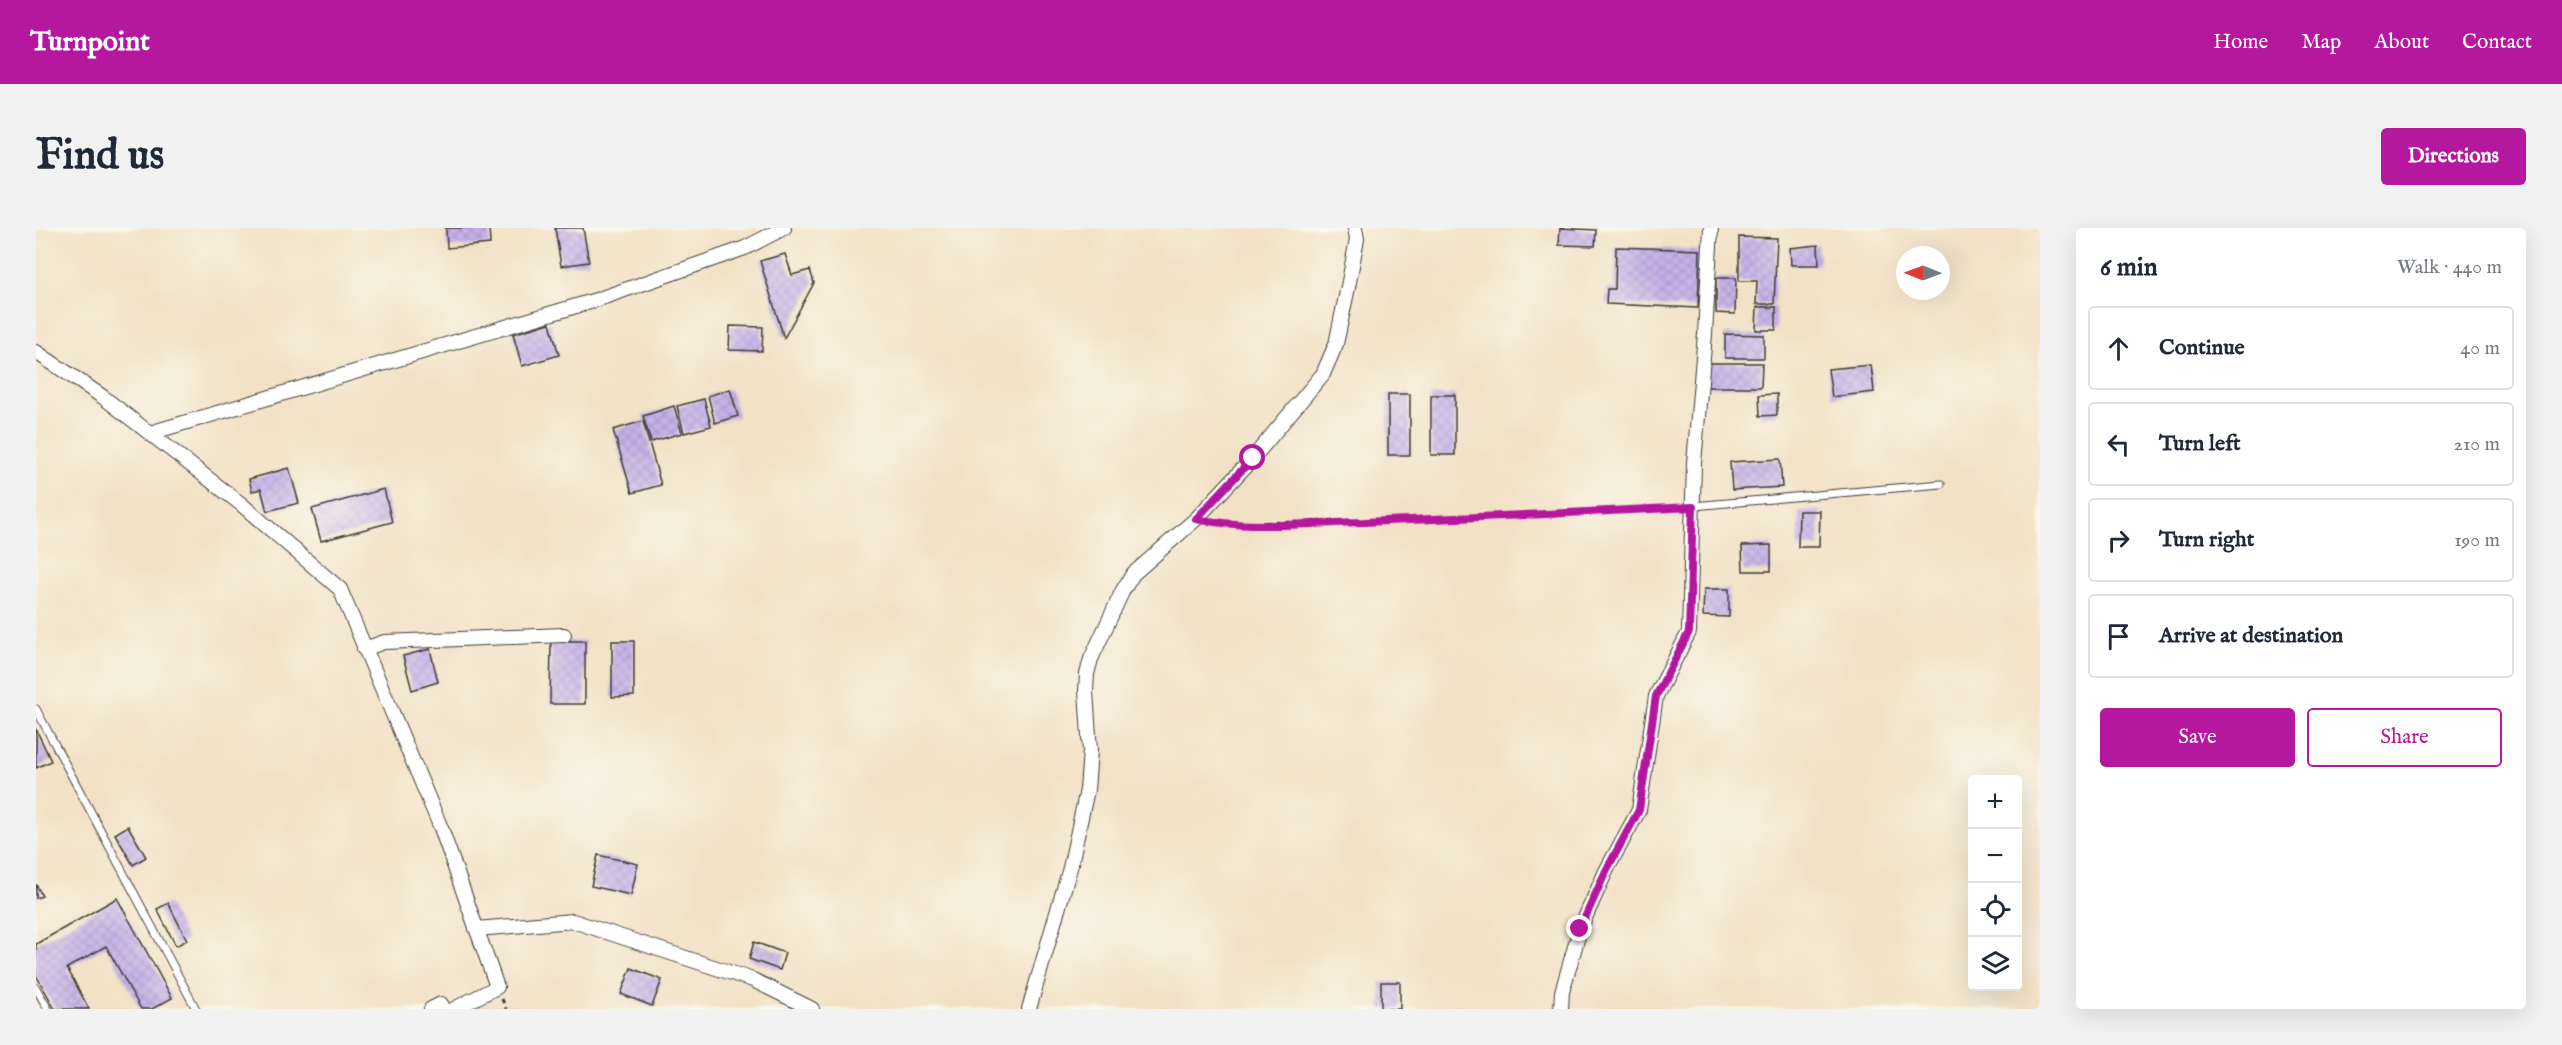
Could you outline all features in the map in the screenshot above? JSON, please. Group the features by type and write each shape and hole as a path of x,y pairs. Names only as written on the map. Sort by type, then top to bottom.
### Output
{"street":[{"path":"150,433 593,301 745,248 784,228"},
{"path":"1029,1009 1070,868 1088,790 1090,751 1086,692 1091,658 1133,574 1196,519 1253,458 1323,375 1336,344 1356,239 1354,228"},
{"path":"1561,1009 1562,992 1580,929 1606,871 1639,810 1656,696 1689,632 1693,507 1711,228"},
{"path":"36,352 103,397 150,433 241,504 340,589 441,828 497,987 458,1008"},
{"path":"364,649 384,642 564,635"},
{"path":"476,929 573,921 753,980 812,1009"},
{"path":"431,1009 441,1004 444,1009"}],"lane":[{"path":"1693,507 1941,484"},
{"path":"36,709 196,1009"},
{"path":"36,988 48,1009"}],"path":[{"path":"1196,519 1223,524 1311,523 1458,519 1693,507"}],"building":[{"path":"446,228 489,228 490,244 447,248"},
{"path":"555,228 583,228 589,262 561,266"},
{"path":"1560,228 1596,230 1595,246 1559,245"},
{"path":"1739,237 1777,238 1774,304 1756,304 1757,281 1739,281"},
{"path":"1818,245 1819,265 1791,265 1790,248"},
{"path":"1616,247 1700,250 1698,308 1606,304 1607,289 1615,289"},
{"path":"785,254 792,275 810,270 814,283 784,338 760,261"},
{"path":"1716,278 1736,278 1735,314 1716,313"},
{"path":"1757,307 1776,307 1776,330 1756,330"},
{"path":"550,323 559,355 522,366 513,334"},
{"path":"730,326 763,327 762,351 729,350"},
{"path":"1725,334 1764,335 1764,358 1725,358"},
{"path":"1706,363 1762,363 1761,387 1706,387"},
{"path":"1871,365 1874,392 1832,397 1828,369"},
{"path":"730,389 738,416 715,423 708,396"},
{"path":"1388,394 1410,394 1410,455 1388,455"},
{"path":"1777,394 1777,415 1760,416 1759,395"},
{"path":"1431,395 1455,395 1455,455 1431,455"},
{"path":"704,399 711,426 684,433 677,406"},
{"path":"674,406 682,433 651,442 643,416"},
{"path":"643,421 661,485 632,493 613,430"},
{"path":"1780,459 1782,487 1732,490 1730,462"},
{"path":"289,468 299,503 267,511 261,489 252,491 249,479"},
{"path":"384,489 392,522 321,541 312,509"},
{"path":"1799,511 1820,511 1819,547 1798,547"},
{"path":"1771,545 1771,571 1743,571 1742,546"},
{"path":"1704,589 1729,589 1729,617 1703,616"},
{"path":"551,641 585,641 585,704 550,704"},
{"path":"612,641 634,641 634,696 612,697"},
{"path":"430,649 438,682 412,690 403,656"},
{"path":"36,729 51,761 36,768"},
{"path":"128,826 146,857 133,865 115,834"},
{"path":"598,855 638,864 631,895 591,886"},
{"path":"36,884 42,896 36,898"},
{"path":"117,898 172,998 152,1009 141,1009 106,946 67,968 89,1009 55,1009 36,975 36,944"},
{"path":"168,903 187,940 176,946 157,909"},
{"path":"754,942 785,953 780,970 749,959"},
{"path":"631,968 662,980 652,1006 621,994"},
{"path":"1381,982 1400,982 1400,1009 1381,1009"}],"route":[{"path":"1253,458 1196,519 1223,524 1311,523 1458,519 1693,507 1689,632 1656,696 1639,810 1631,829 1606,871 1580,929"}]}
